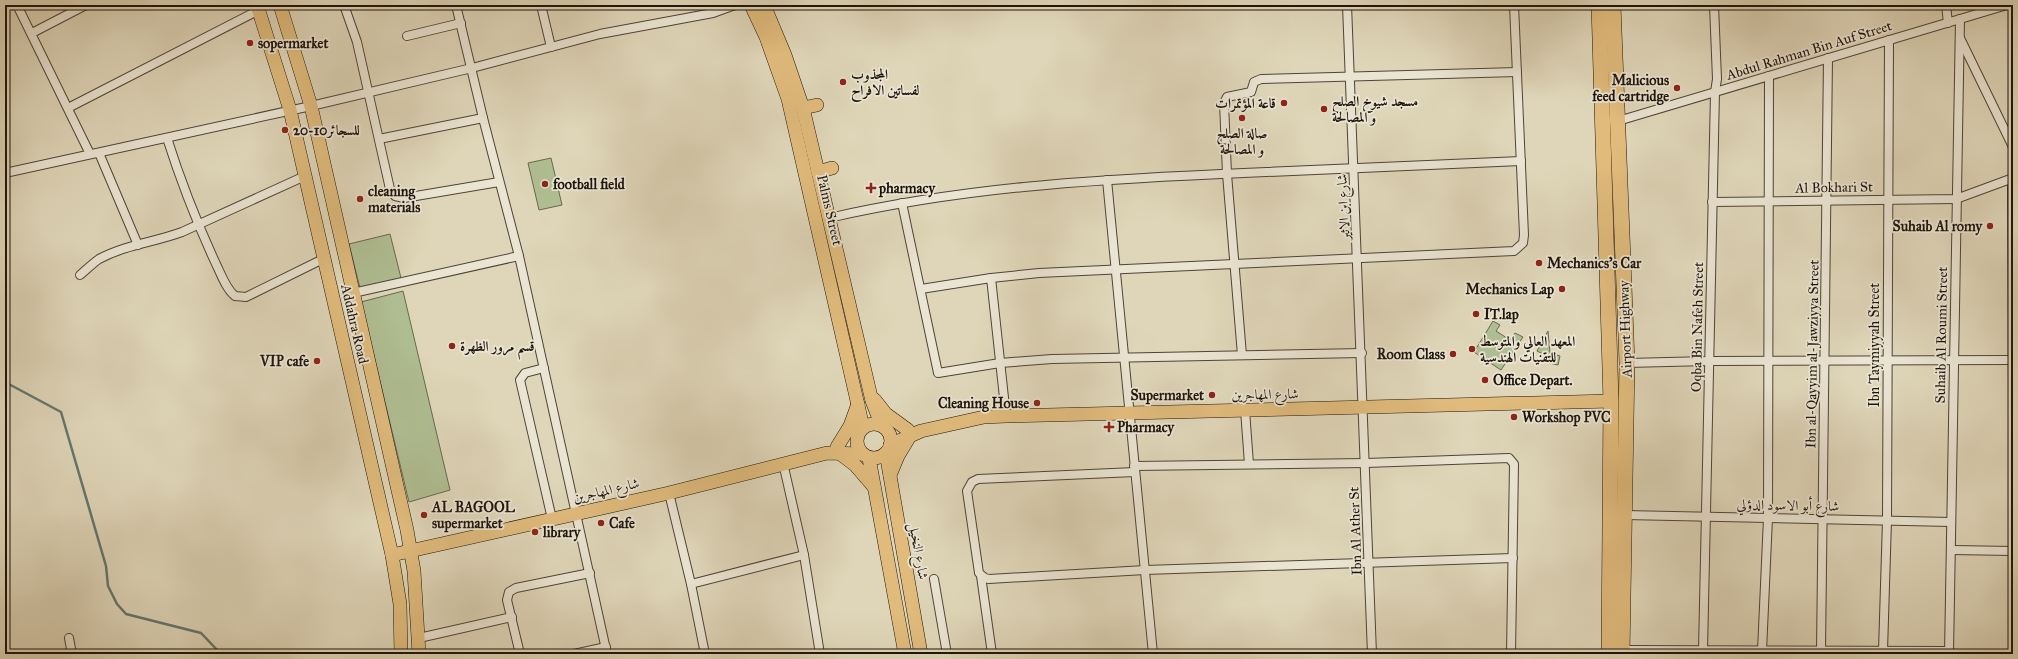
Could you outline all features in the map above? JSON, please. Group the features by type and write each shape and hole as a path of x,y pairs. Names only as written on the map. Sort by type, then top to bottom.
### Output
{"highway":[{"name":"Airport Highway","path":"1599,5 1618,653"},
{"name":"Airport Highway","path":"1614,5 1627,363 1625,515 1618,653"}],"main road":[{"name":"Addahra Road","path":"280,5 311,106 411,550 420,638 419,654"},
{"name":"Palms Street","path":"757,6 785,55 803,108 870,392 884,427"},
{"name":"Palms Street","path":"757,6 788,99 858,403 860,431"},
{"name":"Addahra Road","path":"258,7 290,110 392,555 400,604 401,654"},
{"path":"803,108 817,105"},
{"path":"818,172 832,168"},
{"path":"870,392 886,414 913,432 898,456 890,477"},
{"name":"شارع المهاجرين","path":"884,427 913,432 970,420 1006,416 1611,401"},
{"path":"858,403 850,426 834,451 859,469 875,488"},
{"path":"866,456 881,457 888,450 890,435 884,427 872,423 860,431 857,445 866,456 875,488 905,654"},
{"name":"شارع المهاجرين","path":"834,451 860,431"},
{"name":"شارع المهاجرين","path":"888,450 913,432"},
{"name":"شارع النخيل","path":"888,450 890,477 921,654"},
{"name":"شارع المهاجرين","path":"392,555 669,493 834,451 866,456"}],"street":[{"path":"17,5 90,154"},
{"path":"32,33 86,5"},
{"path":"344,5 357,42 390,189 395,196 400,198 499,182"},
{"path":"456,5 499,182 519,256 606,651 574,654"},
{"path":"541,5 551,47"},
{"path":"5,173 311,106 472,68 641,25 713,13 735,5"},
{"name":"شارع ابن الاثير","path":"1347,5 1364,407"},
{"path":"921,289 991,278 1039,273 1511,252 1518,249 1524,239 1514,5"},
{"name":"Oqba Bin Nafeh Street","path":"1703,650 1712,202 1715,92 1717,79 1714,5"},
{"path":"1946,5 1948,23"},
{"name":"Abdul Rahman Bin Auf Street","path":"1618,121 2007,5"},
{"path":"68,108 258,7"},
{"name":"Suhaib Al Roumi Street","path":"1949,652 1960,19"},
{"path":"407,36 461,23"},
{"path":"1959,36 2013,147"},
{"name":"Ibn Taymiyyah Street","path":"1883,651 1886,520 1889,40"},
{"name":"Ibn al-Qayyim al-Jawziyya Street","path":"1821,651 1828,58"},
{"path":"1242,355 1227,174 1224,103 1227,97 1251,92 1254,82 1257,80 1517,72"},
{"path":"1762,650 1768,518 1769,76"},
{"path":"379,139 483,118"},
{"path":"167,138 198,225 230,292 238,297 246,297 323,259"},
{"path":"99,153 138,245"},
{"path":"829,218 902,203 978,191 1107,180 1521,161"},
{"path":"80,275 99,260 120,250 161,240 198,225 305,176"},
{"path":"2012,178 2013,386"},
{"name":"Al Bokhari St","path":"1712,202 1956,199 2012,178"},
{"path":"1107,180 1153,654"},
{"path":"902,203 938,373 1000,363 1052,359 1124,359 1362,353"},
{"path":"353,293 519,256"},
{"path":"991,278 1006,416"},
{"path":"1627,363 1709,361 1886,362 2013,360"},
{"path":"544,368 524,373 520,380 552,519"},
{"name":"Ibn Al Ather St","path":"1364,407 1372,654"},
{"path":"1245,410 1249,464"},
{"path":"992,654 981,576 977,569 967,494 968,487 972,482 978,479 1135,469 1249,464 1366,464 1509,458 1514,464 1511,654"},
{"path":"783,463 804,555 820,654"},
{"path":"669,493 691,584 705,654"},
{"name":"شارع أبو الاسود الدؤلي","path":"1625,515 1951,522"},
{"path":"1951,550 2013,551"},
{"path":"691,584 804,555"},
{"path":"981,576 989,578 1145,570 1513,558"},
{"path":"520,654 507,598 509,592 513,589 590,573"},
{"path":"934,579 947,654"},
{"path":"420,638 512,617"},
{"path":"69,638 72,654"},
{"path":"1618,653 1703,650 1949,652"}],"green space":[{"name":"football field","path":"551,158 562,205 539,210 528,163"},
{"path":"390,234 401,278 360,288 349,244"},
{"path":"403,291 450,490 409,502 361,302"},
{"path":"1493,321 1500,325 1496,331 1510,340 1515,333 1523,337 1501,370 1474,352"},
{"path":"1548,331 1550,353 1560,356 1558,365 1541,361 1543,354 1537,351"}],"waterway":[{"path":"5,382 61,412 106,566 108,586 117,604 126,614 201,633 221,654"}],"place":[{"name":"sopermarket","path":"250,43"},
{"name":"المجذوب لفساتين الافراح","path":"843,82"},
{"name":"Malicious feed cartridge","path":"1677,88"},
{"name":"قاعة المؤتمرات","path":"1284,103"},
{"name":"مسجد شيوخ الصلح و المصالحة","path":"1324,109"},
{"name":"صالة الصلح و المصالحة","path":"1242,118"},
{"name":"20-10للسجائر","path":"285,130"},
{"name":"football field","path":"545,184"},
{"name":"pharmacy","path":"871,188"},
{"name":"cleaning materials","path":"360,199"},
{"name":"Suhaib Al romy","path":"1990,226"},
{"name":"Mechanics’s Car","path":"1539,263"},
{"name":"Mechanics Lap","path":"1562,289"},
{"name":"IT.lap","path":"1476,314"},
{"name":"قسم مرور الظهرة","path":"452,346"},
{"name":"المعهد العالي والمتوسط للتقنيات الهندسية","path":"1472,349"},
{"name":"Room Class","path":"1453,354"},
{"name":"VIP cafe","path":"317,361"},
{"name":"Office Depart.","path":"1485,380"},
{"name":"Supermarket","path":"1212,395"},
{"name":"Cleaning House","path":"1037,403"},
{"name":"Workshop PVC","path":"1514,417"},
{"name":"Pharmacy","path":"1109,427"},
{"name":"AL BAGOOL supermarket","path":"424,515"},
{"name":"Cafe","path":"601,523"},
{"name":"library","path":"535,532"}]}
